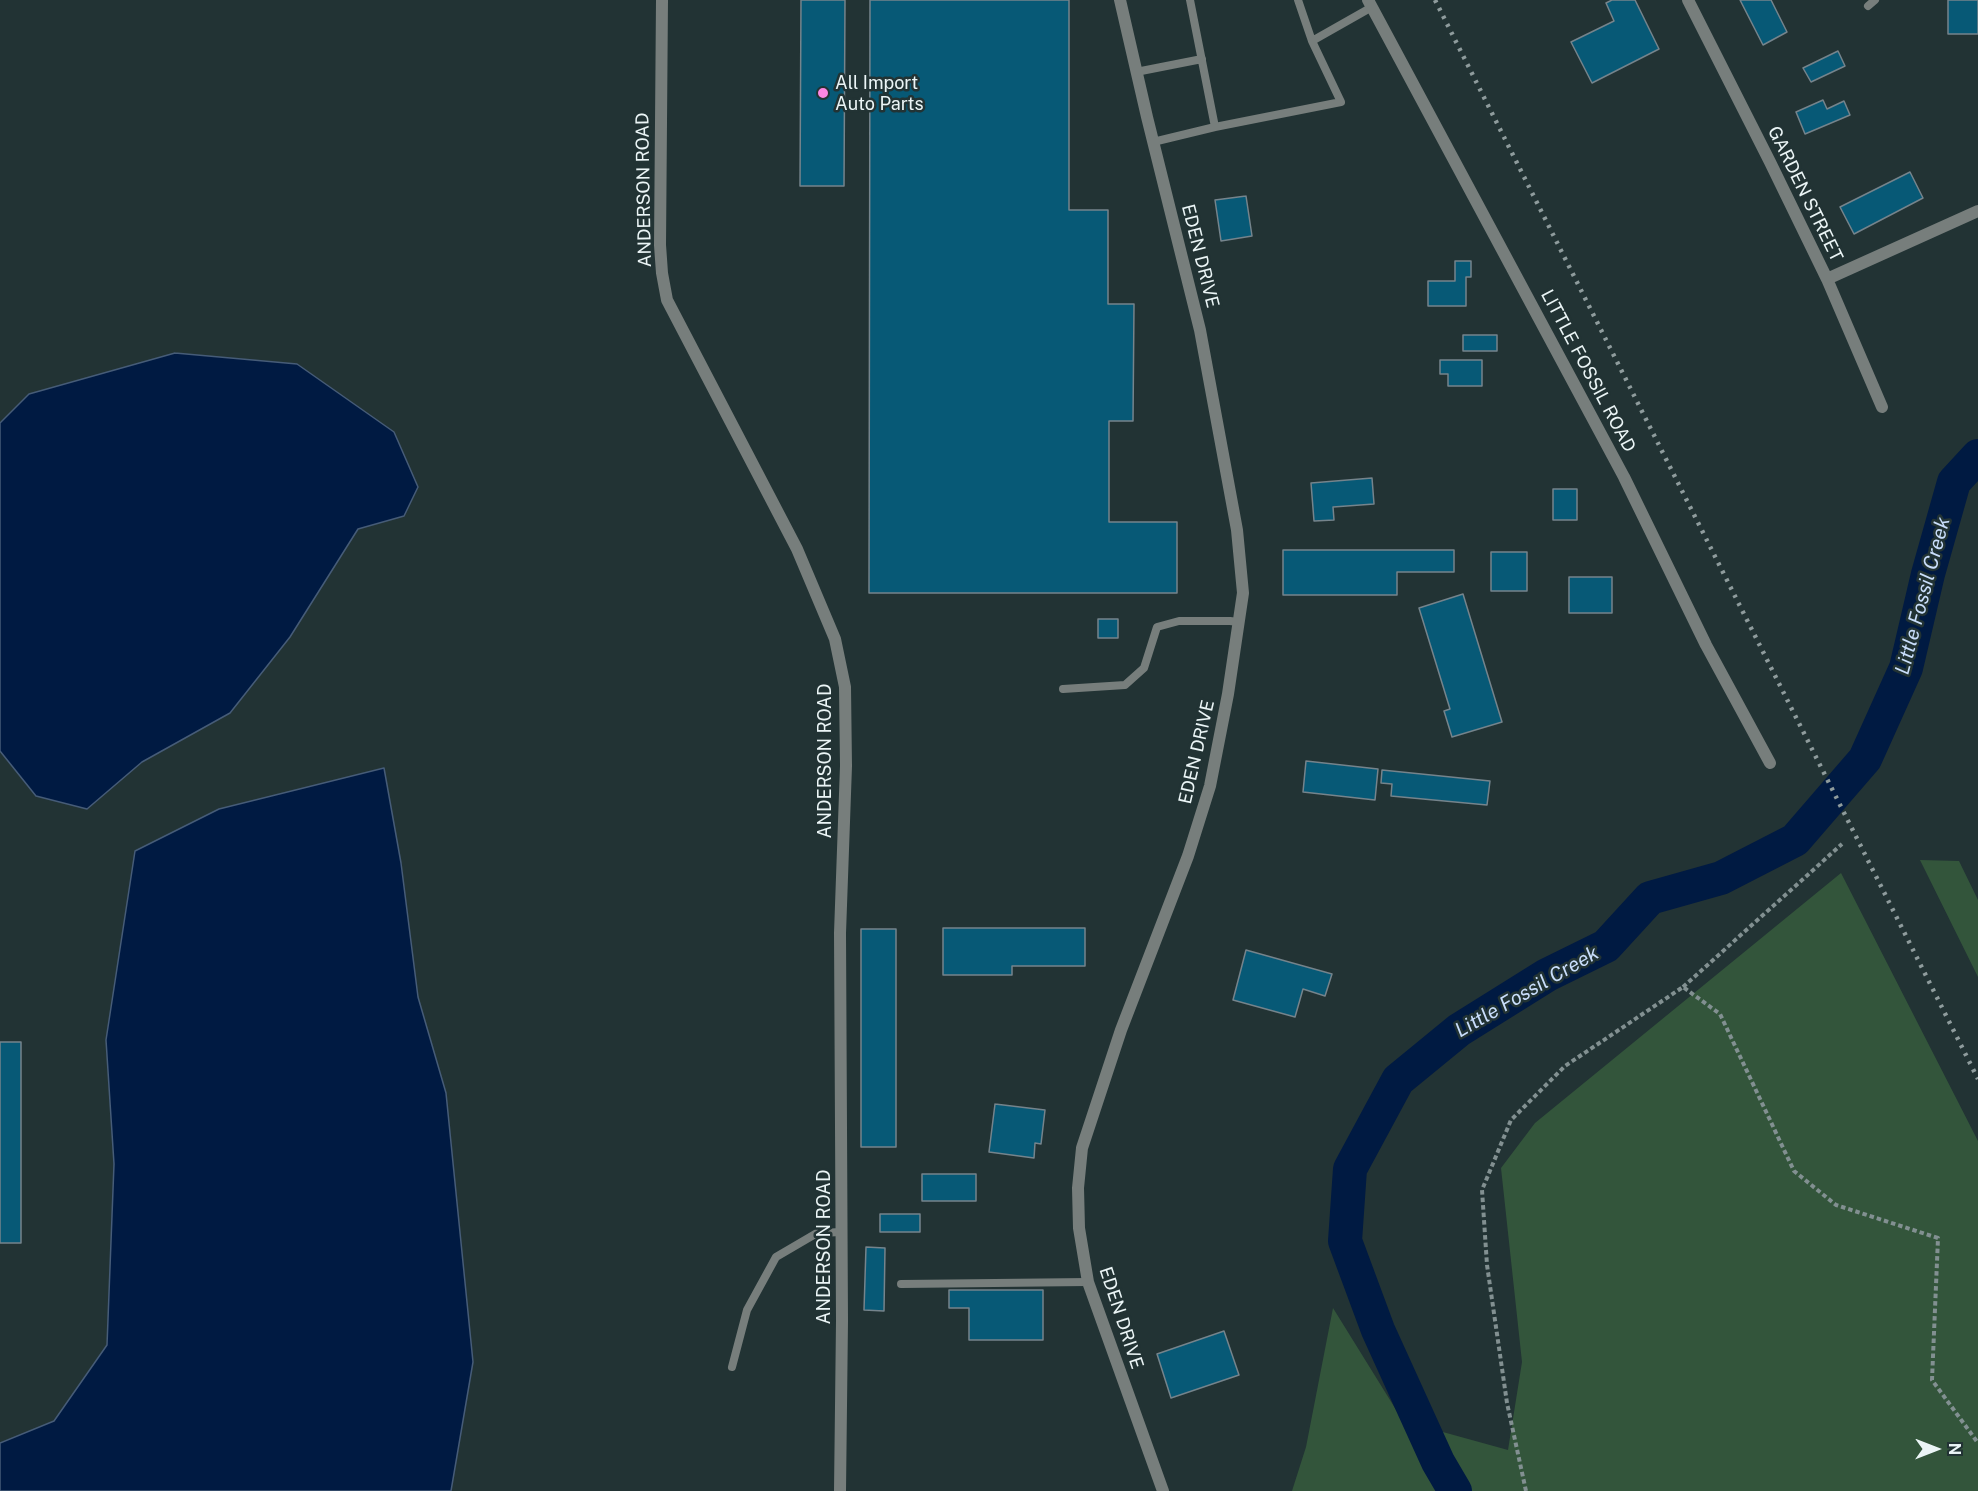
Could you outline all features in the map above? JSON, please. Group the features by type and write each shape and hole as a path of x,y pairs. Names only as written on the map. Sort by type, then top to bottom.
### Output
{"street":[{"name":"ANDERSON ROAD","path":"662,0 660,245 667,300 797,549 836,639 845,687 846,766 840,933 842,1232 840,1491"},
{"name":"EDEN DRIVE","path":"1120,0 1200,330 1237,530 1244,593 1210,786 1188,856 1121,1030 1082,1148 1078,1188 1079,1227 1088,1282 1163,1491"},
{"name":"GARDEN STREET","path":"1688,0 1827,279 1882,407"},
{"name":"LITTLE FOSSIL ROAD","path":"1370,4 1624,477 1706,645 1770,763"},
{"path":"1827,279 1978,211"}],"lane":[{"path":"1190,0 1215,127"},
{"path":"1153,141 1341,102 1312,41 1298,0"},
{"path":"1312,41 1370,4"},
{"path":"1136,72 1202,59"},
{"path":"1064,689 1125,685 1144,668 1157,627 1179,621 1239,622"},
{"path":"732,1367 747,1310 776,1257 817,1233 842,1232"},
{"path":"901,1284 1088,1282"}],"path":[{"path":"1526,1491 1507,1404 1487,1265 1482,1190 1511,1120 1565,1066 1683,987 1842,844"},
{"path":"1683,987 1720,1014 1794,1171 1836,1205 1938,1238 1932,1380 1978,1443"}],"green space":[{"path":"1920,860 1959,861 1978,900 1978,977"},
{"path":"1841,873 1978,1141 1978,1491 1292,1491 1306,1447 1333,1308 1403,1421 1508,1450 1522,1362 1501,1168 1535,1123"}],"water":[{"path":"175,353 297,364 394,432 418,487 404,516 358,529 290,637 230,713 142,762 87,809 36,796 0,751 0,423 29,394"},
{"path":"384,768 401,863 418,997 446,1093 473,1362 451,1491 0,1491 0,1443 54,1421 107,1345 114,1164 106,1040 135,851 219,809"}],"building":[{"name":"All Import Auto Parts","path":"801,0 845,0 844,186 800,186"},
{"path":"870,0 1069,0 1069,210 1108,210 1108,304 1134,304 1133,421 1109,421 1109,522 1177,522 1177,593 869,593"},
{"path":"1612,0 1635,0 1659,49 1592,83 1571,42 1614,21 1606,3"},
{"path":"1740,0 1771,0 1787,32 1763,45"},
{"path":"1948,0 1978,0 1978,34 1948,34"},
{"path":"1838,51 1845,66 1811,82 1803,68"},
{"path":"1823,100 1827,109 1844,101 1850,115 1805,134 1796,112"},
{"path":"1910,172 1923,198 1854,234 1840,207"},
{"path":"1246,196 1252,236 1221,241 1215,200"},
{"path":"1455,261 1471,261 1471,277 1466,277 1466,306 1428,306 1428,281 1455,281"},
{"path":"1463,335 1497,335 1497,351 1463,351"},
{"path":"1440,360 1482,360 1482,386 1448,386 1448,374 1440,374"},
{"path":"1372,478 1374,504 1333,507 1334,520 1314,521 1311,483"},
{"path":"1553,489 1577,489 1577,520 1553,520"},
{"path":"1283,550 1454,550 1454,572 1397,572 1397,595 1283,595"},
{"path":"1491,552 1527,552 1527,591 1491,591"},
{"path":"1569,577 1612,577 1612,613 1569,613"},
{"path":"1463,594 1502,722 1452,737 1444,711 1450,709 1419,608"},
{"path":"1098,619 1118,619 1118,638 1098,638"},
{"path":"1306,761 1378,769 1375,800 1303,792"},
{"path":"1382,770 1490,781 1487,805 1391,796 1392,784 1381,783"},
{"path":"943,928 1085,928 1085,966 1012,966 1012,975 943,975"},
{"path":"861,929 896,929 896,1147 861,1147"},
{"path":"1246,950 1332,974 1325,996 1303,989 1295,1017 1233,1000"},
{"path":"0,1042 21,1042 21,1243 0,1243"},
{"path":"995,1104 1045,1110 1041,1144 1035,1143 1034,1158 989,1152"},
{"path":"922,1174 976,1174 976,1201 922,1201"},
{"path":"880,1214 920,1214 920,1232 880,1232"},
{"path":"866,1247 885,1248 884,1311 864,1310"},
{"path":"949,1290 1043,1290 1043,1340 969,1340 969,1308 949,1308"},
{"path":"1224,1331 1239,1375 1171,1398 1157,1354"}],"waterway":[{"name":"Little Fossil Creek","path":"1455,1491 1438,1462 1378,1330 1345,1241 1350,1169 1398,1080 1459,1030 1547,975 1606,946 1650,898 1721,878 1795,840 1865,759 1906,668 1928,574 1954,482 1978,456"}],"railway":[{"path":"1435,0 1978,1079"}],"place":[{"name":"All Import Auto Parts","path":"823,93"}]}
